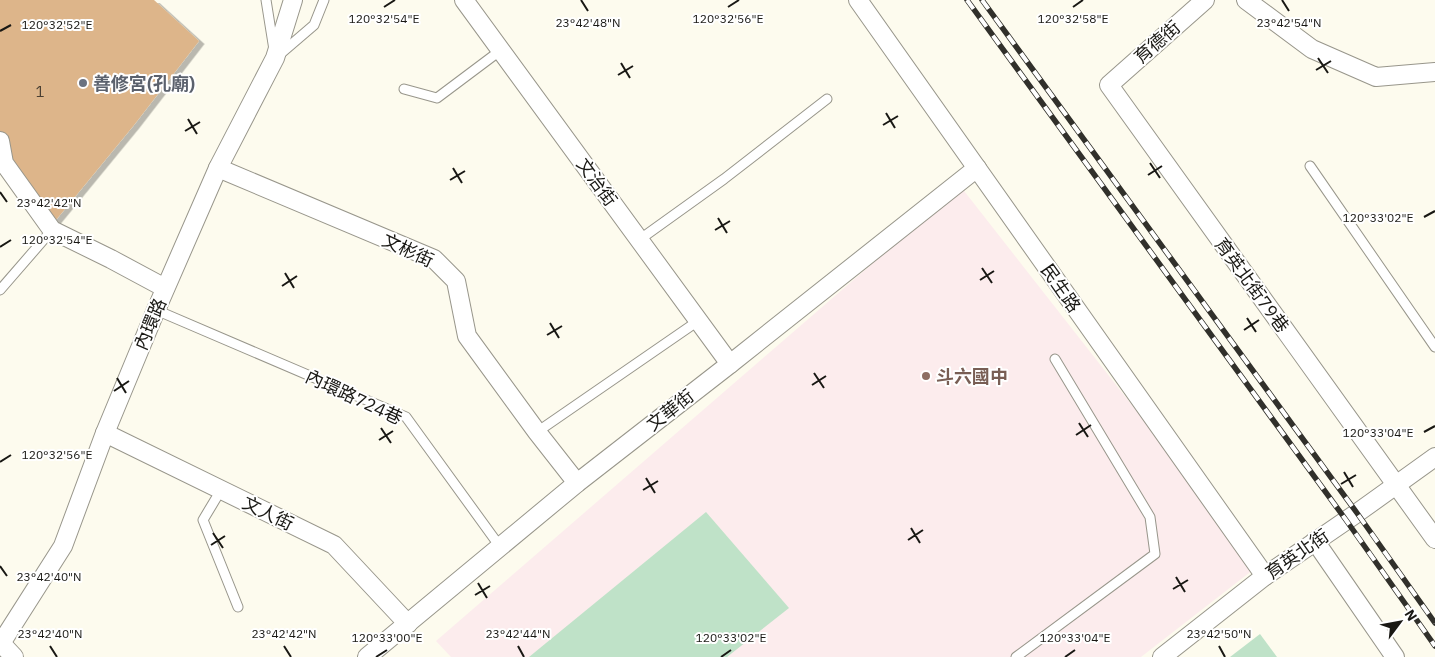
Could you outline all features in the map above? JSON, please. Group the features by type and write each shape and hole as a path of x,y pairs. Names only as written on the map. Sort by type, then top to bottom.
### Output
{"street":[{"name":"內環路","path":"0,644 63,546 104,433 165,288 218,168 275,58 293,0"},
{"name":"文治街","path":"464,0 730,364"},
{"name":"民生路","path":"858,0 1264,576"},
{"name":"育德街","path":"1109,84 1205,0"},
{"path":"1246,0 1312,49 1376,77 1435,72"},
{"name":"育英北街79巷","path":"1109,84 1435,539"},
{"path":"0,141 4,163 52,230 165,288"},
{"name":"文彬街","path":"218,168 434,259 456,281 467,336 537,432 577,482"},
{"name":"文華街","path":"367,657 577,482 730,364 977,168"},
{"name":"文人街","path":"104,433 334,545 408,624"},
{"name":"育英北街","path":"1162,657 1264,576 1435,457"},
{"path":"1315,541 1395,657"},
{"path":"0,644 14,657"}],"lane":[{"path":"266,0 275,58"},
{"path":"275,58 314,25 324,0"},
{"path":"404,89 437,98 501,50"},
{"path":"639,240 724,179 827,99"},
{"path":"1310,166 1435,347"},
{"path":"0,290 52,230"},
{"name":"內環路724巷","path":"156,310 406,417 500,548"},
{"path":"537,432 698,321"},
{"path":"1016,657 1155,554 1150,517 1055,359"},
{"path":"221,490 203,520 238,607"}],"shaded area":[{"name":"斗六國中","path":"961,187 1258,566 1141,657 451,657 436,641"}],"green space":[{"path":"706,512 789,608 727,657 529,657"},
{"path":"1260,634 1277,657 1230,657"}],"building":[{"name":"善修宮(孔廟)","path":"0,0 154,0 199,41 134,125 51,226 0,140"}],"railway":[{"path":"967,0 1346,520 1435,646"},
{"path":"982,0 1357,513 1435,623"}],"place":[{"name":"善修宮(孔廟)","path":"83,83"},
{"name":"斗六國中","path":"926,376"}]}
